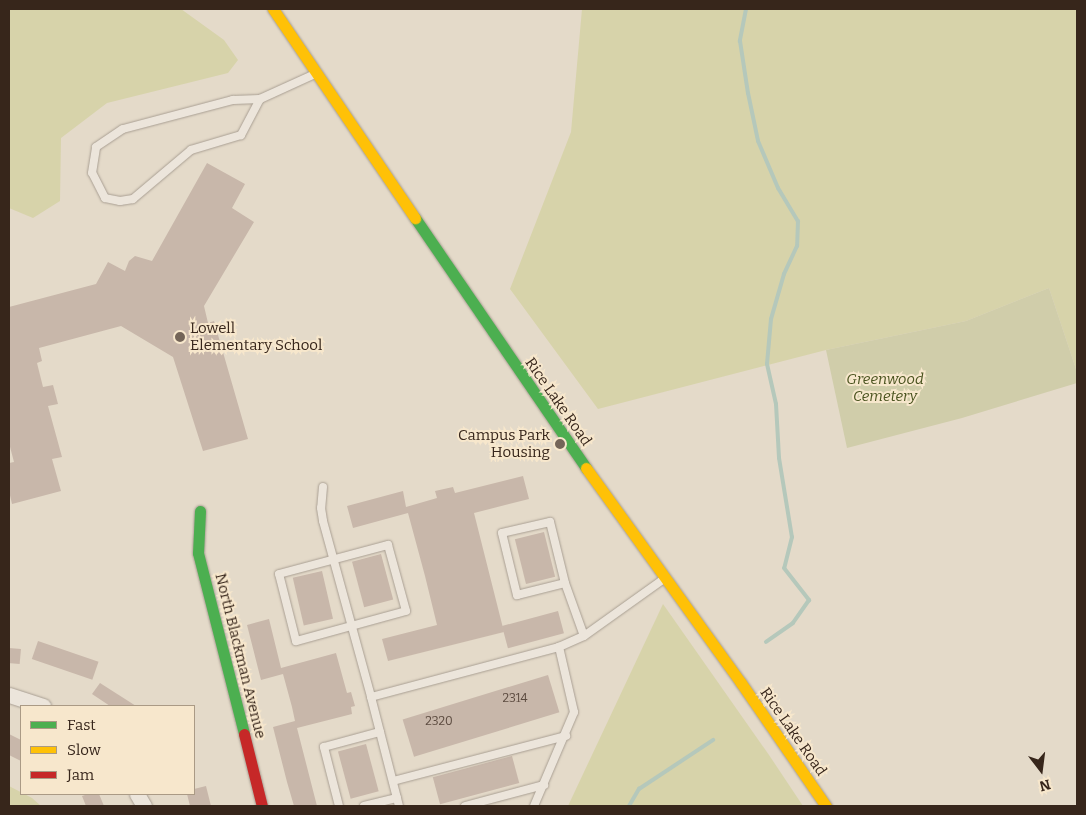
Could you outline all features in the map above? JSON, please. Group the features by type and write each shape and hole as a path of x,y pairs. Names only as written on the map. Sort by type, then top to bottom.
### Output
{"main road":[{"name":"Rice Lake Road","path":"273,9 554,424 826,806"},
{"name":"North Blackman Avenue","path":"200,511 198,553 262,806"}],"street":[{"path":"9,695 40,705"},
{"path":"138,795 144,806"}],"lane":[{"path":"260,99 241,135 191,150 133,199 120,201 105,198 92,173 96,147 123,129 233,100 260,99 317,73"},
{"path":"323,487 321,508 333,560 372,697 398,802 364,806"},
{"path":"565,583 517,595 502,533 550,522 565,583 584,636"},
{"path":"388,545 406,611 352,626 296,641 279,574 388,545"},
{"path":"372,697 560,646 584,636 665,578"},
{"path":"534,806 566,736 574,712 560,646"},
{"path":"339,806 324,747 380,732"},
{"path":"392,781 566,736"},
{"path":"465,806 544,785"}],"shaded area":[{"path":"9,9 181,9 224,40 238,60 228,73 107,103 61,138 60,201 33,218 9,208"},
{"path":"582,9 1077,9 1077,372 1049,288 966,321 826,350 598,409 510,289 571,132"},
{"path":"663,604 769,755 803,806 568,806"},
{"path":"9,786 20,792 20,795 26,795 32,798 41,806 9,806"}],"green space":[{"name":"Greenwood Cemetery","path":"1049,288 1077,372 1077,383 962,418 847,448 826,350 966,321"}],"building":[{"name":"Lowell Elementary School","path":"207,163 245,184 232,208 254,222 204,306 208,323 214,321 248,439 203,451 173,357 121,326 39,348 42,361 37,363 43,387 53,385 58,404 48,406 62,457 52,459 61,491 12,504 9,491 9,463 14,462 9,443 9,307 96,284 108,262 125,271 129,261 135,256 152,261"},
{"path":"523,476 529,499 474,513 504,632 388,661 382,639 437,625 425,576 408,513 353,528 347,506 403,491 406,507 437,498 435,491 453,487 455,493"},
{"path":"544,532 555,577 526,584 515,539"},
{"path":"381,554 393,599 364,607 352,562"},
{"path":"322,571 333,619 304,625 293,578"},
{"path":"558,611 564,633 508,648 502,626"},
{"path":"269,619 281,668 336,653 347,693 351,692 355,706 351,707 352,714 297,728 317,806 294,806 287,782 273,727 295,721 292,707 283,674 261,680 247,625"},
{"path":"38,641 99,662 92,680 32,659"},
{"path":"9,648 21,649 20,664 9,663"},
{"path":"548,675 559,712 414,757 403,719"},
{"path":"100,683 134,705 108,705 92,694"},
{"path":"9,734 20,740 20,760 9,755"},
{"path":"366,744 379,791 351,799 338,752"},
{"path":"512,756 519,783 440,804 433,777"},
{"path":"206,786 211,806 190,806 187,795 195,795 195,789"},
{"path":"99,795 104,806 86,806 82,796"}],"waterway":[{"path":"746,9 740,41 758,141 778,188 798,221 797,246 784,274 771,319 767,364 776,404 779,458 792,537 784,568 809,600 793,623 766,642"},
{"path":"629,806 639,789 713,740"}],"traffic: fast":[{"path":"415,218 586,468"},
{"path":"200,511 198,553 244,734"}],"traffic: slow":[{"path":"273,9 415,218"},
{"path":"586,468 741,683 826,806"}],"traffic: jam":[{"path":"244,734 262,806"}],"place":[{"name":"Lowell Elementary School","path":"180,337"},
{"name":"Campus Park Housing","path":"560,444"}]}
